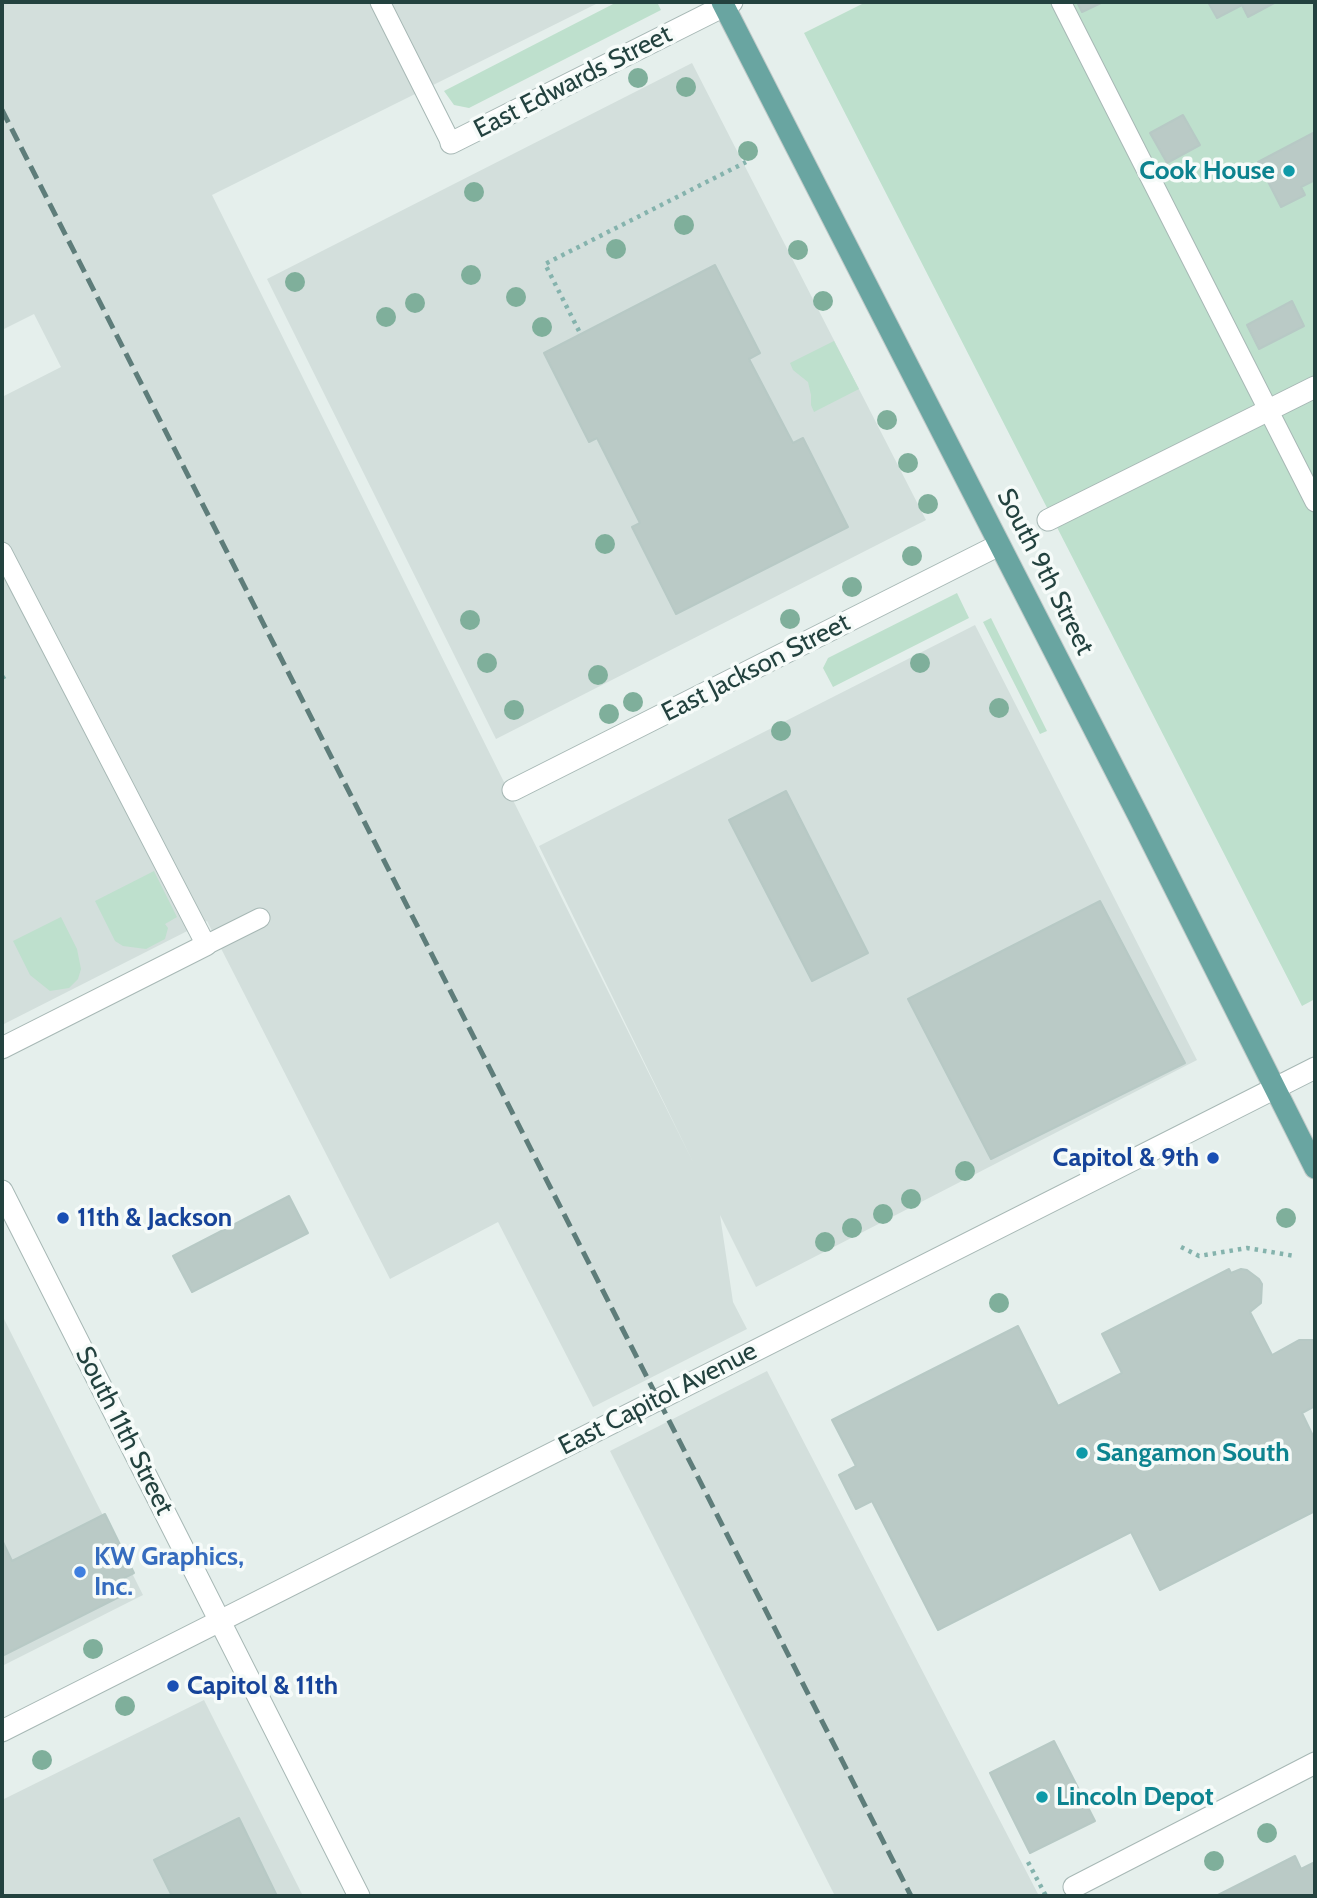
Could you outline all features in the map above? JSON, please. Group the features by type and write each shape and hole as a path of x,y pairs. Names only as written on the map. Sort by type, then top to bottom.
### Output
{"main road":[{"name":"South 9th Street","path":"726,3 1315,1168"}],"street":[{"name":"East Edwards Street","path":"451,143 726,3"},
{"path":"1048,520 1315,387"},
{"name":"East Jackson Street","path":"513,790 999,545"},
{"path":"2,1048 206,945"},
{"name":"East Capitol Avenue","path":"2,1731 1315,1068"},
{"name":"South 11th Street","path":"2,1191 359,1896"},
{"path":"1074,1886 1315,1763"}],"lane":[{"path":"380,2 451,143"},
{"path":"1061,2 1315,502"},
{"path":"2,552 206,945 260,918"}],"path":[{"path":"579,331 545,264 746,162"},
{"path":"1181,1247 1199,1256 1247,1248 1295,1256"},
{"path":"1028,1862 1046,1896"}],"shaded area":[{"path":"2,2 600,2 212,195 693,1162 539,846 975,625 1197,1060 756,1287 720,1215 733,1302 747,1329 593,1407 498,1222 390,1279 207,921 2,1025 2,397 61,367 34,314 2,330"},
{"path":"692,63 926,520 496,739 267,279"},
{"path":"2,1315 143,1595 2,1666"},
{"path":"767,1371 1039,1896 835,1896 610,1451"},
{"path":"204,1700 303,1896 2,1896 2,1800"}],"green space":[{"path":"617,2 657,2 661,10 469,108 454,105 444,91"},
{"path":"866,2 1315,2 1315,999 1302,1006 804,33"},
{"path":"834,341 859,389 814,412 808,382 793,370 790,363"},
{"path":"957,593 969,618 833,687 823,668 828,658"},
{"path":"991,618 1047,731 1040,734 983,622"},
{"path":"154,871 177,917 165,924 168,928 165,939 146,949 123,946 115,941 95,901"},
{"path":"61,917 77,949 81,969 78,979 69,988 50,991 30,975 13,941"}],"building":[{"path":"1077,2 1103,2 1082,12"},
{"path":"1208,2 1276,2 1248,17 1242,5 1217,18"},
{"path":"1183,115 1200,145 1167,163 1150,133"},
{"name":"Cook House","path":"1315,132 1315,180 1301,187 1305,195 1281,207 1258,162"},
{"path":"715,265 760,353 749,359 793,443 803,438 848,527 676,614 632,527 640,523 597,438 589,442 544,353"},
{"path":"1292,301 1304,326 1259,349 1247,325"},
{"path":"786,791 868,953 812,981 729,820"},
{"path":"1100,901 1185,1063 991,1159 908,999"},
{"path":"289,1196 308,1233 192,1292 173,1256"},
{"name":"Sangamon South","path":"1229,1269 1231,1273 1247,1270 1262,1284 1261,1303 1250,1312 1272,1355 1299,1340 1315,1340 1315,1406 1302,1413 1315,1440 1315,1511 1160,1590 1131,1532 938,1630 872,1501 856,1509 839,1475 856,1466 832,1420 1018,1326 1058,1406 1122,1373 1102,1334"},
{"path":"105,1514 134,1573 120,1580 127,1593 2,1656 2,1540 12,1561"},
{"name":"Lincoln Depot","path":"1054,1741 1095,1821 1030,1853 990,1773"},
{"path":"239,1818 277,1896 172,1896 154,1860"},
{"path":"1295,1856 1301,1869 1315,1862 1315,1896 1216,1896"}],"railway":[{"path":"2,110 911,1896"}],"place":[{"name":"Cook House","path":"1289,171"},
{"name":"Capitol & 9th","path":"1213,1158"},
{"name":"11th & Jackson","path":"63,1218"},
{"name":"Sangamon South","path":"1082,1453"},
{"name":"KW Graphics, Inc.","path":"80,1572"},
{"name":"Capitol & 11th","path":"173,1686"},
{"name":"Lincoln Depot","path":"1042,1797"}]}
